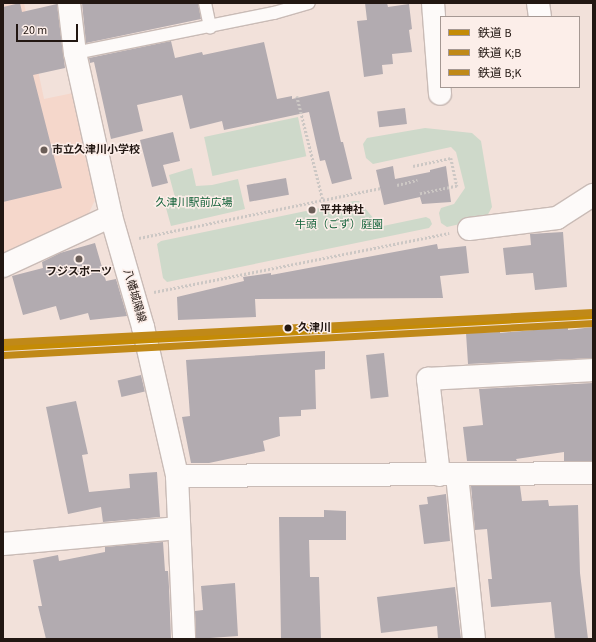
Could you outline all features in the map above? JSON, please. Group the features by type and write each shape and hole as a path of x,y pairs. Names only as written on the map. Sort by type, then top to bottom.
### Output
{"street":[{"name":"八幡城陽線","path":"69,3 75,53 111,216 144,327 177,476 178,528 184,639"},
{"path":"432,3 440,94"},
{"path":"538,3 540,16"},
{"path":"469,229 557,218 593,195"},
{"path":"3,266 111,216"},
{"path":"474,639 448,475 428,379 593,370"},
{"path":"177,476 593,473"},
{"path":"3,544 178,528"}],"lane":[{"path":"205,3 210,27"},
{"path":"75,53 210,27 274,13 308,3"}],"path":[{"path":"297,96 323,200"},
{"path":"413,166 451,158 457,186 420,194"},
{"path":"397,185 417,180"},
{"path":"119,242 381,188"},
{"path":"134,296 351,254 469,229"}],"shaded area":[{"name":"市立久津川小学校","path":"3,3 24,3 44,99 73,93 95,200 87,217 3,259"}],"green space":[{"path":"298,117 306,156 212,176 204,137"},
{"path":"425,128 472,133 481,141 492,207 486,218 447,227 441,223 439,213 441,208 454,204 465,188 456,152 451,147 373,164 366,158 363,144 367,138"},
{"name":"久津川駅前広場","path":"192,168 196,186 212,185 238,179 245,209 171,226 166,208 177,205 169,175"},
{"name":"牛頭（ごず）庭園","path":"359,201 379,225 383,226 426,217 430,219 432,224 429,228 167,282 163,278 157,244 161,241"}],"building":[{"path":"20,3 22,12 57,4 65,68 33,75 62,188 3,202 3,7"},
{"path":"82,3 198,3 201,19 86,43"},
{"path":"365,3 387,3 388,7 409,4 412,29 409,30 412,52 392,54 393,64 382,65 383,74 364,77 357,21 367,20"},
{"path":"171,41 175,58 202,52 203,55 264,42 277,99 292,96 292,99 329,91 341,142 343,142 352,179 332,184 325,160 320,161 309,112 224,130 222,121 190,129 182,95 137,105 143,131 111,139 94,62 90,63 89,58"},
{"path":"405,108 407,124 379,127 377,111"},
{"path":"173,132 180,161 163,165 168,183 152,187 140,140"},
{"path":"393,166 395,179 430,172 430,170 446,166 451,202 422,204 420,197 384,205 376,170"},
{"path":"286,178 289,195 250,202 247,185"},
{"path":"563,232 567,287 535,290 533,273 506,275 503,248 531,245 530,234"},
{"path":"95,243 106,281 116,279 127,316 90,320 88,313 60,320 56,306 23,315 12,276 43,268 42,262 60,253"},
{"path":"437,244 438,249 466,246 469,273 440,276 443,298 255,299 256,317 178,320 177,297 244,281 243,277 271,273 271,275"},
{"path":"568,327 568,330 593,327 593,358 468,364 466,333 500,333"},
{"path":"325,351 325,369 315,370 316,409 301,410 301,416 279,417 280,436 263,441 265,451 209,463 191,463 182,417 190,416 186,360"},
{"path":"384,353 389,397 371,399 366,355"},
{"path":"141,375 145,392 121,397 118,380"},
{"path":"593,383 593,461 564,461 564,452 516,459 517,461 467,461 463,427 483,425 479,389"},
{"path":"76,401 88,454 82,455 89,492 130,488 129,474 157,472 160,517 103,522 101,507 68,514 46,407"},
{"path":"471,486 520,486 522,501 548,500 549,506 578,505 580,573 588,639 555,639 551,602 491,607 488,579 492,579 487,529 475,530"},
{"path":"446,494 450,541 424,544 419,505 428,504 427,497"},
{"path":"324,510 346,511 346,540 309,540 310,577 319,577 321,639 281,639 279,517 324,517"},
{"path":"163,542 165,571 168,571 171,639 46,639 38,606 42,606 33,560 58,555 59,561 105,552 105,547"},
{"path":"235,583 238,636 196,639 195,611 203,610 201,586"},
{"path":"455,587 461,639 438,639 437,626 381,633 377,597"}],"rail line":[{"name":"B;K","path":"3,342 593,312"},
{"name":"B","path":"3,347 593,315"},
{"name":"K;B","path":"3,355 593,323"}],"place":[{"name":"市立久津川小学校","path":"44,150"},
{"name":"平井神社","path":"312,210"},
{"name":"フジスポーツ","path":"79,259"},
{"name":"久津川","path":"288,328"}]}
